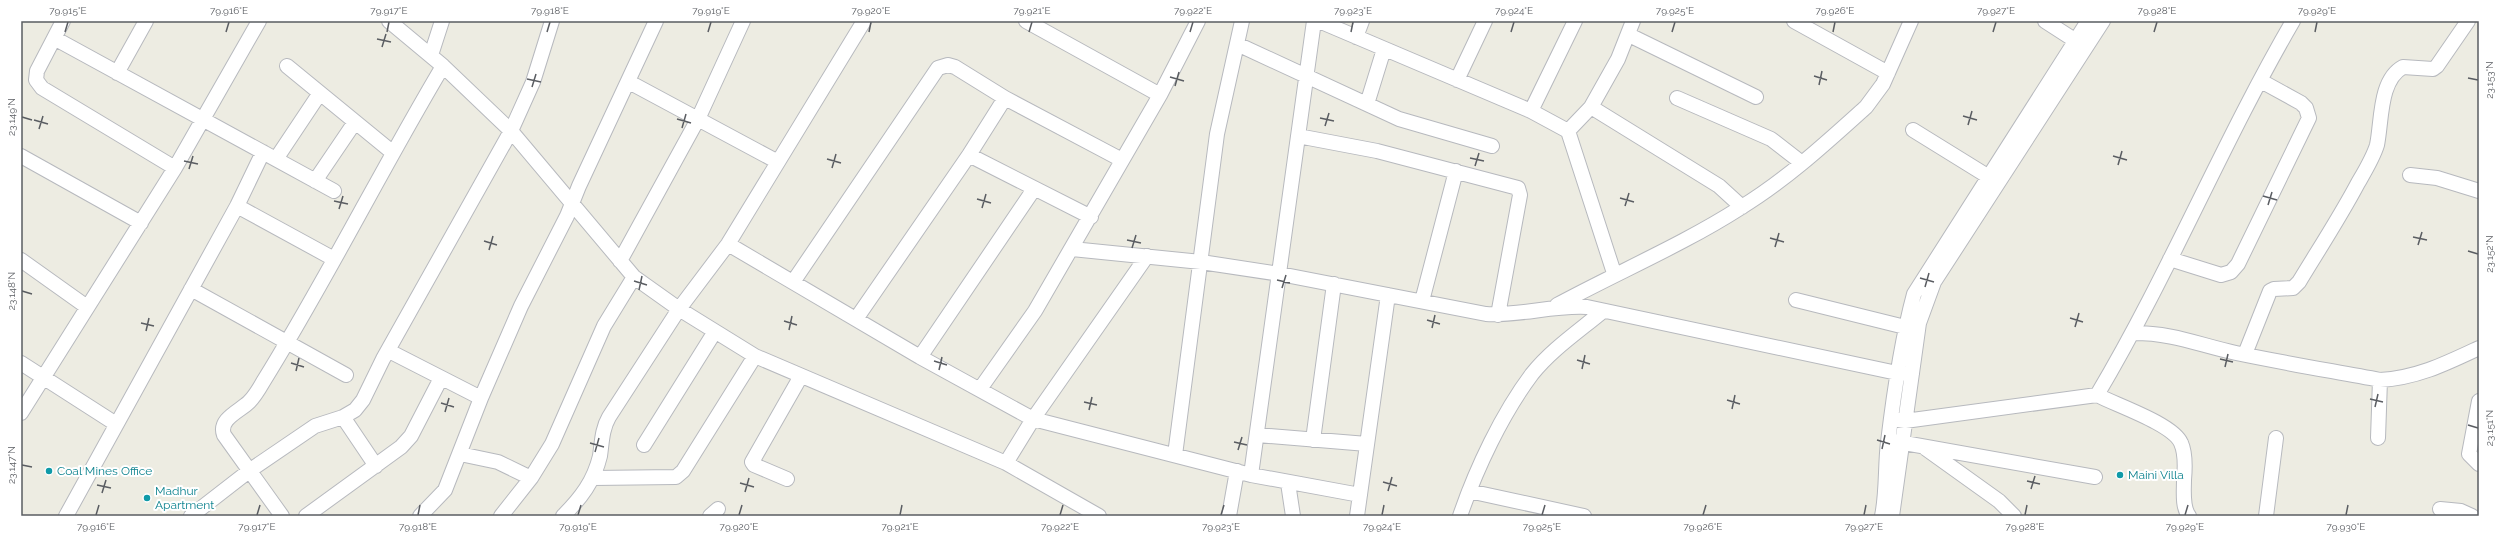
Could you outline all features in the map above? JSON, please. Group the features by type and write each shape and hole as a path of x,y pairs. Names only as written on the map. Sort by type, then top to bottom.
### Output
{"street":[{"path":"63,21 35,75 36,80 42,88 175,168"},
{"path":"117,72 146,21"},
{"path":"21,413 175,168 259,21"},
{"path":"389,21 431,55 512,131 634,277 679,309 714,333 755,356 1006,463 1099,516"},
{"path":"431,55 442,21"},
{"path":"191,516 249,471 315,426 343,417 355,410 363,400 388,351 512,131 533,82 552,21"},
{"path":"420,516 445,490 481,398 521,306 656,21"},
{"path":"620,260 698,119 743,21"},
{"path":"563,516 576,503 593,478 600,455 604,426 679,309 728,244 864,21"},
{"path":"1026,21 1160,95"},
{"path":"980,389 1035,311 1091,217 1160,95 1198,21"},
{"path":"1175,455 1217,134 1242,21"},
{"path":"1251,475 1314,21"},
{"path":"1319,21 1531,111 1568,131 1614,273"},
{"path":"1356,37 1362,21"},
{"path":"1457,80 1485,21"},
{"path":"1531,111 1575,21"},
{"path":"1568,131 1591,107 1618,59 1629,35 1633,21"},
{"path":"1794,21 1888,73"},
{"path":"1554,307 1614,273 1742,207 1802,163 1866,107 1876,96 1911,21"},
{"path":"2045,21 2076,41"},
{"path":"1882,516 1891,419 1905,326 1914,294 2088,21"},
{"path":"1892,516 1919,323 1934,282 2103,21"},
{"path":"2097,395 2134,332 2293,21"},
{"path":"2245,354 2270,291 2274,289 2293,288 2299,282 2344,211 2369,163 2376,146 2383,104 2391,79 2403,67 2433,69 2437,66 2468,21"},
{"path":"1629,35 1756,97"},
{"path":"54,38 334,191"},
{"path":"1237,44 1411,123 1492,146"},
{"path":"1367,104 1384,49"},
{"path":"793,282 938,68 948,65 955,67 1005,98 1122,160"},
{"path":"287,66 392,152"},
{"path":"282,516 224,435 224,424 248,403 287,344 392,152 443,66"},
{"path":"2170,259 2221,275 2232,272 2238,264 2308,118 2306,108 2301,103 2261,81"},
{"path":"628,82 778,162"},
{"path":"66,516 237,206 270,156 320,93"},
{"path":"856,319 969,155 1005,98"},
{"path":"1677,98 1771,139 1802,163"},
{"path":"1591,107 1719,186 1742,207"},
{"path":"315,181 355,122"},
{"path":"1913,130 1989,177"},
{"path":"1298,136 1377,151 1515,186 1520,191 1498,315"},
{"path":"969,155 1091,217"},
{"path":"21,156 140,223"},
{"path":"1422,301 1456,171"},
{"path":"2410,175 2437,178 2479,191"},
{"path":"920,357 1034,189"},
{"path":"237,206 334,259"},
{"path":"728,244 920,357 1033,418 1251,475 1360,495"},
{"path":"1072,249 1201,262 1280,274 1498,315 1554,307 1587,307 1898,373 1912,374"},
{"path":"1006,463 1033,418 1147,256"},
{"path":"21,260 87,307"},
{"path":"501,516 531,478 552,444 604,326 634,277"},
{"path":"1313,440 1334,284"},
{"path":"191,289 287,344 346,375"},
{"path":"1357,516 1388,295"},
{"path":"1796,300 1905,326"},
{"path":"1460,516 1469,491 1505,418 1532,375 1546,359 1603,311"},
{"path":"2134,332 2158,333 2182,337 2210,347 2380,380 2398,380 2428,372 2479,348"},
{"path":"644,446 714,333"},
{"path":"388,351 481,398"},
{"path":"593,478 676,477 683,471 755,356"},
{"path":"21,363 42,378 116,424"},
{"path":"787,479 754,465 752,462 801,376"},
{"path":"306,516 401,447 411,436 441,378"},
{"path":"2378,438 2380,380"},
{"path":"1891,419 1905,421 2097,395 2159,424 2178,438 2184,454 2184,501 2189,516"},
{"path":"2479,401 2469,454 2479,464"},
{"path":"343,417 376,466"},
{"path":"1257,435 1367,444"},
{"path":"2269,515 2276,438"},
{"path":"1888,440 2095,477"},
{"path":"1922,446 1999,501 2014,516"},
{"path":"460,454 498,462 531,478"},
{"path":"1229,516 1237,471"},
{"path":"1288,483 1293,516"},
{"path":"1469,491 1564,514 1584,516"},
{"path":"2440,509 2461,511 2472,516"}],"place":[{"name":"Coal Mines Office","path":"49,471"},
{"name":"Maini Villa","path":"2120,475"},
{"name":"Madhur Apartment","path":"147,498"}]}
